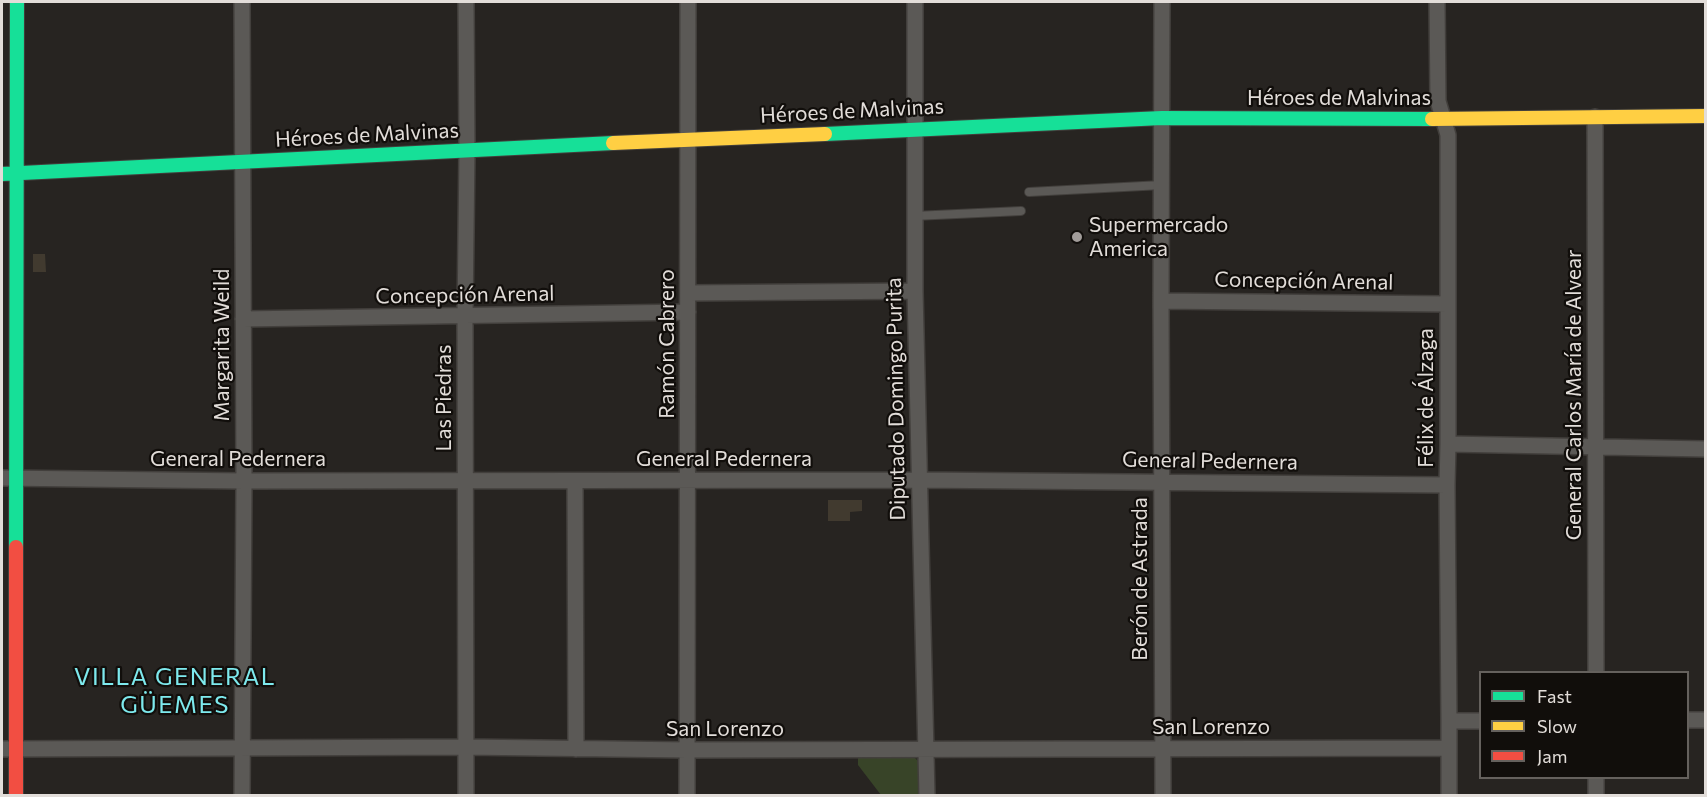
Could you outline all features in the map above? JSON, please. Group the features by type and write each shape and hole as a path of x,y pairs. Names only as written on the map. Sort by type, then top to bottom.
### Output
{"street":[{"path":"16,795 9,749 17,478 17,2"},
{"name":"Margarita Weild","path":"242,2 244,481 242,795"},
{"name":"Las Piedras","path":"466,2 466,795"},
{"name":"Ramón Cabrero","path":"687,795 688,2"},
{"name":"Diputado Domingo Purita","path":"915,2 915,291 927,795"},
{"name":"Berón de Astrada","path":"1162,2 1163,795"},
{"name":"Félix de Álzaga","path":"1437,2 1438,101 1448,135 1449,795"},
{"name":"Héroes de Malvinas","path":"2,174 1162,118 1443,119 1706,116"},
{"name":"General Carlos María de Alvear","path":"1595,117 1596,671"},
{"path":"688,293 915,291"},
{"name":"Concepción Arenal","path":"1161,300 1448,304"},
{"name":"Concepción Arenal","path":"243,319 688,312"},
{"path":"1448,444 1706,449"},
{"name":"General Pedernera","path":"2,478 244,481 919,480 1447,485"},
{"path":"575,481 576,749"},
{"path":"1689,720 1706,720"},
{"path":"1449,721 1479,721"},
{"name":"San Lorenzo","path":"9,749 242,747 687,750 1448,748"},
{"path":"1596,779 1596,795"}],"lane":[{"path":"1029,192 1162,185"},
{"path":"914,216 1021,211"}],"green space":[{"path":"858,755 912,755 920,763 921,795 881,795 858,765"}],"building":[{"path":"33,254 45,254 46,272 33,272"},
{"path":"828,500 862,500 862,511 850,512 850,521 828,521"}],"traffic: fast":[{"path":"16,547 17,2"},
{"path":"825,134 1162,118 1432,119"},
{"path":"2,174 613,143"}],"traffic: slow":[{"path":"1432,119 1706,116"},
{"path":"613,143 825,134"}],"traffic: jam":[{"path":"16,547 16,796"}],"place":[{"name":"Supermercado America","path":"1077,237"}],"district":[{"name":"VILLA GENERAL GÜEMES","path":"175,691"}]}
